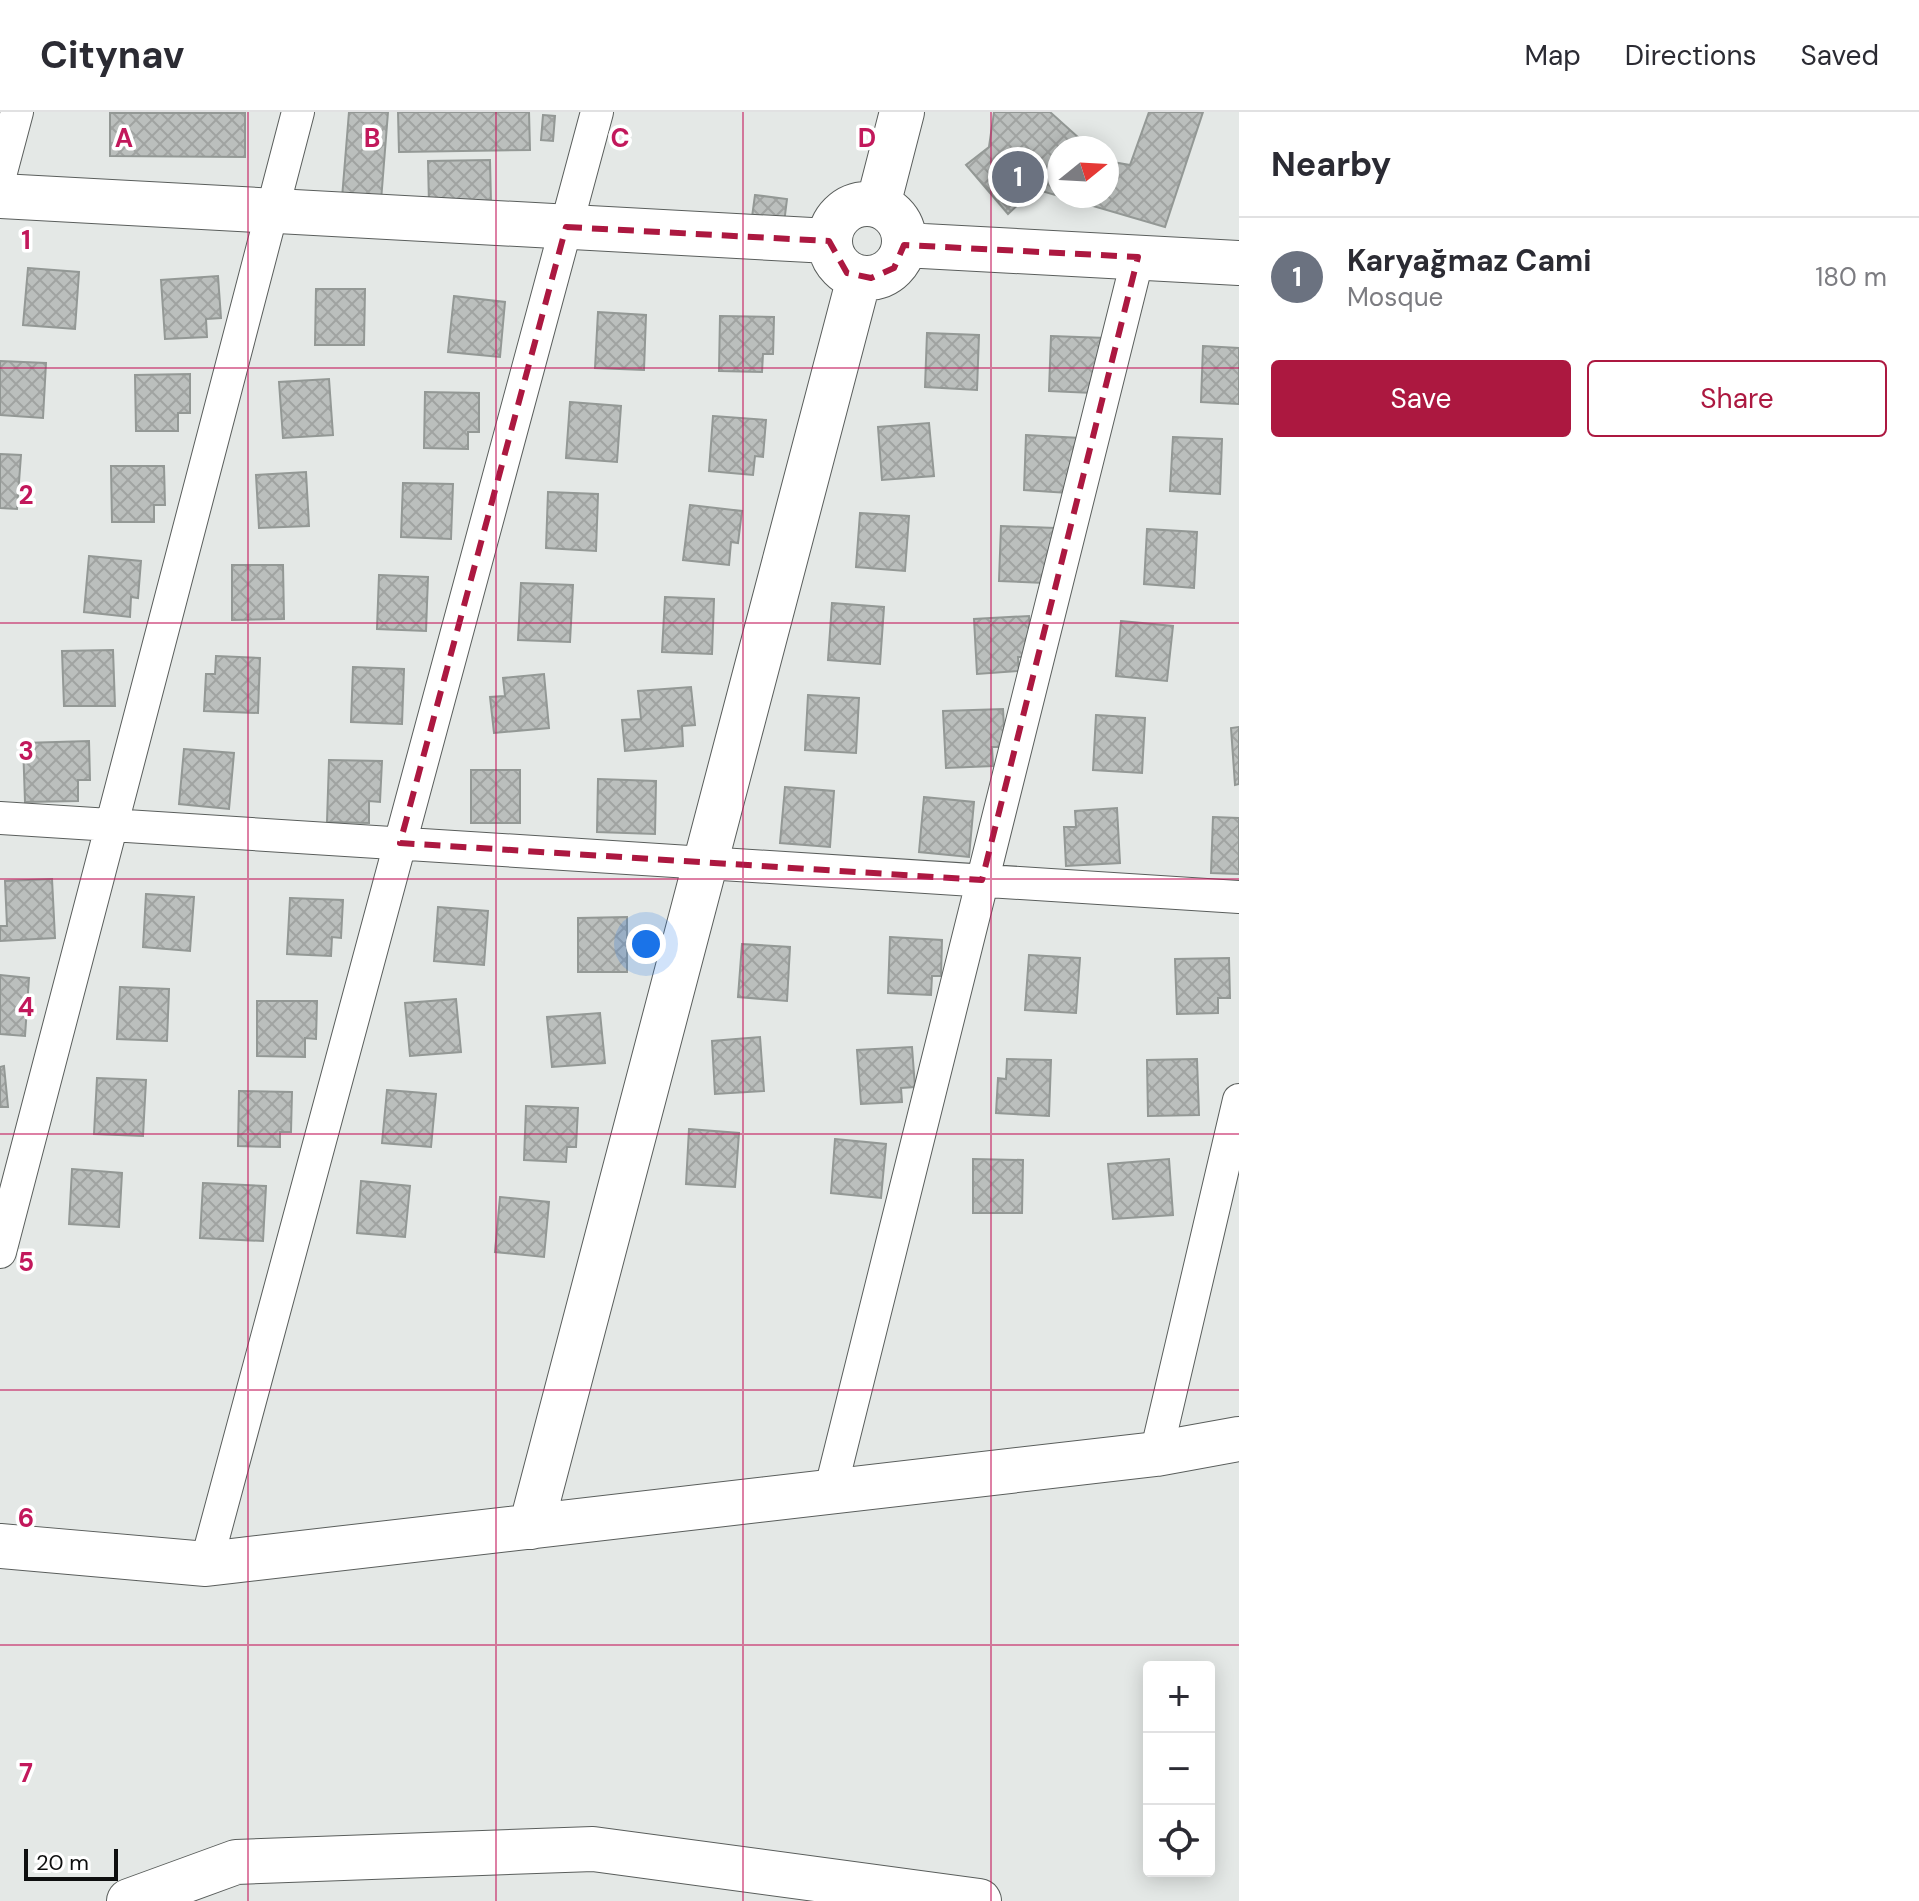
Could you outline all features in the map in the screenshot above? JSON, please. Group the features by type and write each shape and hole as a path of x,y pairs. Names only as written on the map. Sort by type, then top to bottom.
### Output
{"street":[{"path":"0,176 17,112"},
{"path":"0,1252 298,112"},
{"path":"206,1564 597,112"},
{"path":"878,205 902,112"},
{"path":"0,196 829,241"},
{"path":"855,205 878,205 898,220 903,232 901,257 894,268 884,275 859,278 847,273 831,254 831,229 844,210 855,205"},
{"path":"904,245 1239,263"},
{"path":"830,1492 1138,257"},
{"path":"531,1527 859,278"},
{"path":"0,818 1239,897"},
{"path":"1156,1454 1239,1100"},
{"path":"0,1546 206,1564 1156,1454 1239,1439"},
{"path":"129,1901 236,1862 593,1849 979,1901"}],"highlighted area":[{"path":"566,227 829,241 847,273 871,278 894,268 904,245 1138,257 982,880 400,843"}],"building":[{"path":"349,112 388,112 381,201 342,198"},
{"path":"398,112 529,112 530,150 399,152"},
{"path":"994,112 1050,112 1077,136 1047,136 1047,193 1035,189 1008,214 966,165 989,147"},
{"path":"1149,112 1203,112 1165,227 1100,208 1119,208 1119,163 1130,165"},
{"path":"110,113 245,113 245,157 110,156"},
{"path":"543,115 555,116 553,141 541,140"},
{"path":"490,160 491,203 429,204 428,161"},
{"path":"755,195 787,199 784,223 752,217"},
{"path":"28,268 79,272 75,329 23,325"},
{"path":"218,276 221,318 206,319 207,337 165,339 161,280"},
{"path":"316,289 365,289 364,345 315,345"},
{"path":"454,296 505,302 500,357 448,352"},
{"path":"598,312 646,315 644,370 595,368"},
{"path":"720,316 774,317 773,354 763,354 762,372 719,371"},
{"path":"927,333 979,335 977,390 925,387"},
{"path":"1051,336 1106,338 1093,393 1049,391"},
{"path":"1203,346 1239,348 1239,404 1201,402"},
{"path":"0,361 46,363 43,418 0,415"},
{"path":"190,374 190,413 178,413 178,431 136,431 135,375"},
{"path":"329,379 333,435 283,438 279,382"},
{"path":"425,392 479,393 479,432 468,432 468,449 424,448"},
{"path":"570,402 621,406 617,462 566,458"},
{"path":"713,416 766,420 763,457 755,456 753,475 709,471"},
{"path":"929,423 934,476 882,480 878,427"},
{"path":"1026,435 1080,438 1068,493 1024,490"},
{"path":"1173,437 1222,439 1220,494 1170,491"},
{"path":"0,454 21,455 17,509 0,508"},
{"path":"111,466 164,466 165,505 154,505 154,522 112,522"},
{"path":"306,472 309,526 259,528 256,475"},
{"path":"403,483 453,484 451,539 401,537"},
{"path":"548,492 598,494 596,551 546,548"},
{"path":"690,505 742,511 738,543 731,542 729,565 683,560"},
{"path":"860,513 909,516 905,571 856,567"},
{"path":"1001,526 1055,528 1045,583 999,581"},
{"path":"1147,529 1197,532 1194,588 1144,584"},
{"path":"89,556 141,561 138,598 131,597 130,617 84,612"},
{"path":"232,565 283,565 284,619 232,620"},
{"path":"379,575 428,577 426,631 377,629"},
{"path":"521,583 573,585 570,642 518,640"},
{"path":"665,597 714,599 712,654 662,652"},
{"path":"832,603 884,607 880,664 828,660"},
{"path":"1029,616 1031,657 1018,657 1019,671 977,674 974,619"},
{"path":"1121,621 1173,626 1167,681 1116,676"},
{"path":"113,650 115,706 64,706 62,651"},
{"path":"216,656 260,658 258,713 204,711 206,674 215,674"},
{"path":"353,667 404,669 402,724 351,722"},
{"path":"544,674 549,728 494,733 490,697 505,696 503,678"},
{"path":"691,687 695,725 682,726 683,746 625,751 622,720 641,719 638,691"},
{"path":"808,695 859,698 856,753 805,750"},
{"path":"1003,709 1005,747 992,747 993,766 946,768 943,711"},
{"path":"1096,715 1145,718 1142,773 1093,770"},
{"path":"1239,727 1239,784 1235,785 1231,728"},
{"path":"89,741 90,780 78,780 78,801 25,802 23,743"},
{"path":"184,749 234,753 229,809 179,804"},
{"path":"329,760 382,761 380,802 369,801 369,823 327,822"},
{"path":"471,770 520,770 520,823 471,823"},
{"path":"598,779 656,781 655,834 597,832"},
{"path":"785,787 834,791 830,847 780,843"},
{"path":"924,797 974,802 969,857 919,852"},
{"path":"1117,808 1120,863 1066,866 1064,827 1076,827 1075,811"},
{"path":"1213,817 1239,818 1239,874 1211,873"},
{"path":"52,879 55,938 0,941 0,926 7,926 5,881"},
{"path":"146,894 194,897 190,951 143,947"},
{"path":"290,898 343,900 341,938 332,937 331,956 287,954"},
{"path":"438,907 488,911 484,965 434,961"},
{"path":"627,917 627,972 578,972 578,918"},
{"path":"890,937 942,940 941,976 932,976 931,995 888,993"},
{"path":"742,944 790,947 787,1001 738,997"},
{"path":"1029,955 1080,958 1076,1013 1025,1010"},
{"path":"1229,958 1230,998 1218,998 1218,1013 1177,1014 1175,959"},
{"path":"0,975 29,978 25,1036 0,1034"},
{"path":"120,987 169,989 167,1041 117,1039"},
{"path":"456,999 461,1052 410,1056 405,1003"},
{"path":"257,1001 317,1001 316,1039 305,1038 305,1057 257,1056"},
{"path":"600,1013 605,1063 552,1067 547,1017"},
{"path":"760,1037 764,1091 715,1094 712,1041"},
{"path":"912,1047 915,1087 901,1088 902,1102 861,1104 857,1050"},
{"path":"1007,1059 1051,1060 1049,1116 996,1113 998,1078 1006,1079"},
{"path":"1197,1059 1199,1115 1148,1116 1147,1060"},
{"path":"4,1066 8,1107 0,1107 0,1067"},
{"path":"97,1078 146,1080 143,1136 94,1134"},
{"path":"387,1090 436,1094 431,1147 382,1143"},
{"path":"239,1091 292,1092 291,1132 280,1132 280,1147 238,1146"},
{"path":"526,1106 578,1108 576,1147 567,1147 566,1162 524,1160"},
{"path":"689,1129 739,1133 735,1187 686,1184"},
{"path":"835,1139 886,1144 881,1198 831,1193"},
{"path":"973,1159 1023,1160 1022,1213 973,1213"},
{"path":"1169,1159 1173,1215 1113,1219 1108,1164"},
{"path":"72,1169 122,1173 119,1227 69,1224"},
{"path":"361,1181 410,1186 405,1237 357,1233"},
{"path":"203,1183 266,1186 263,1241 200,1238"},
{"path":"500,1197 549,1202 544,1257 495,1252"}],"place":[{"name":"Karyağmaz Cami","path":"1018,177"}]}
